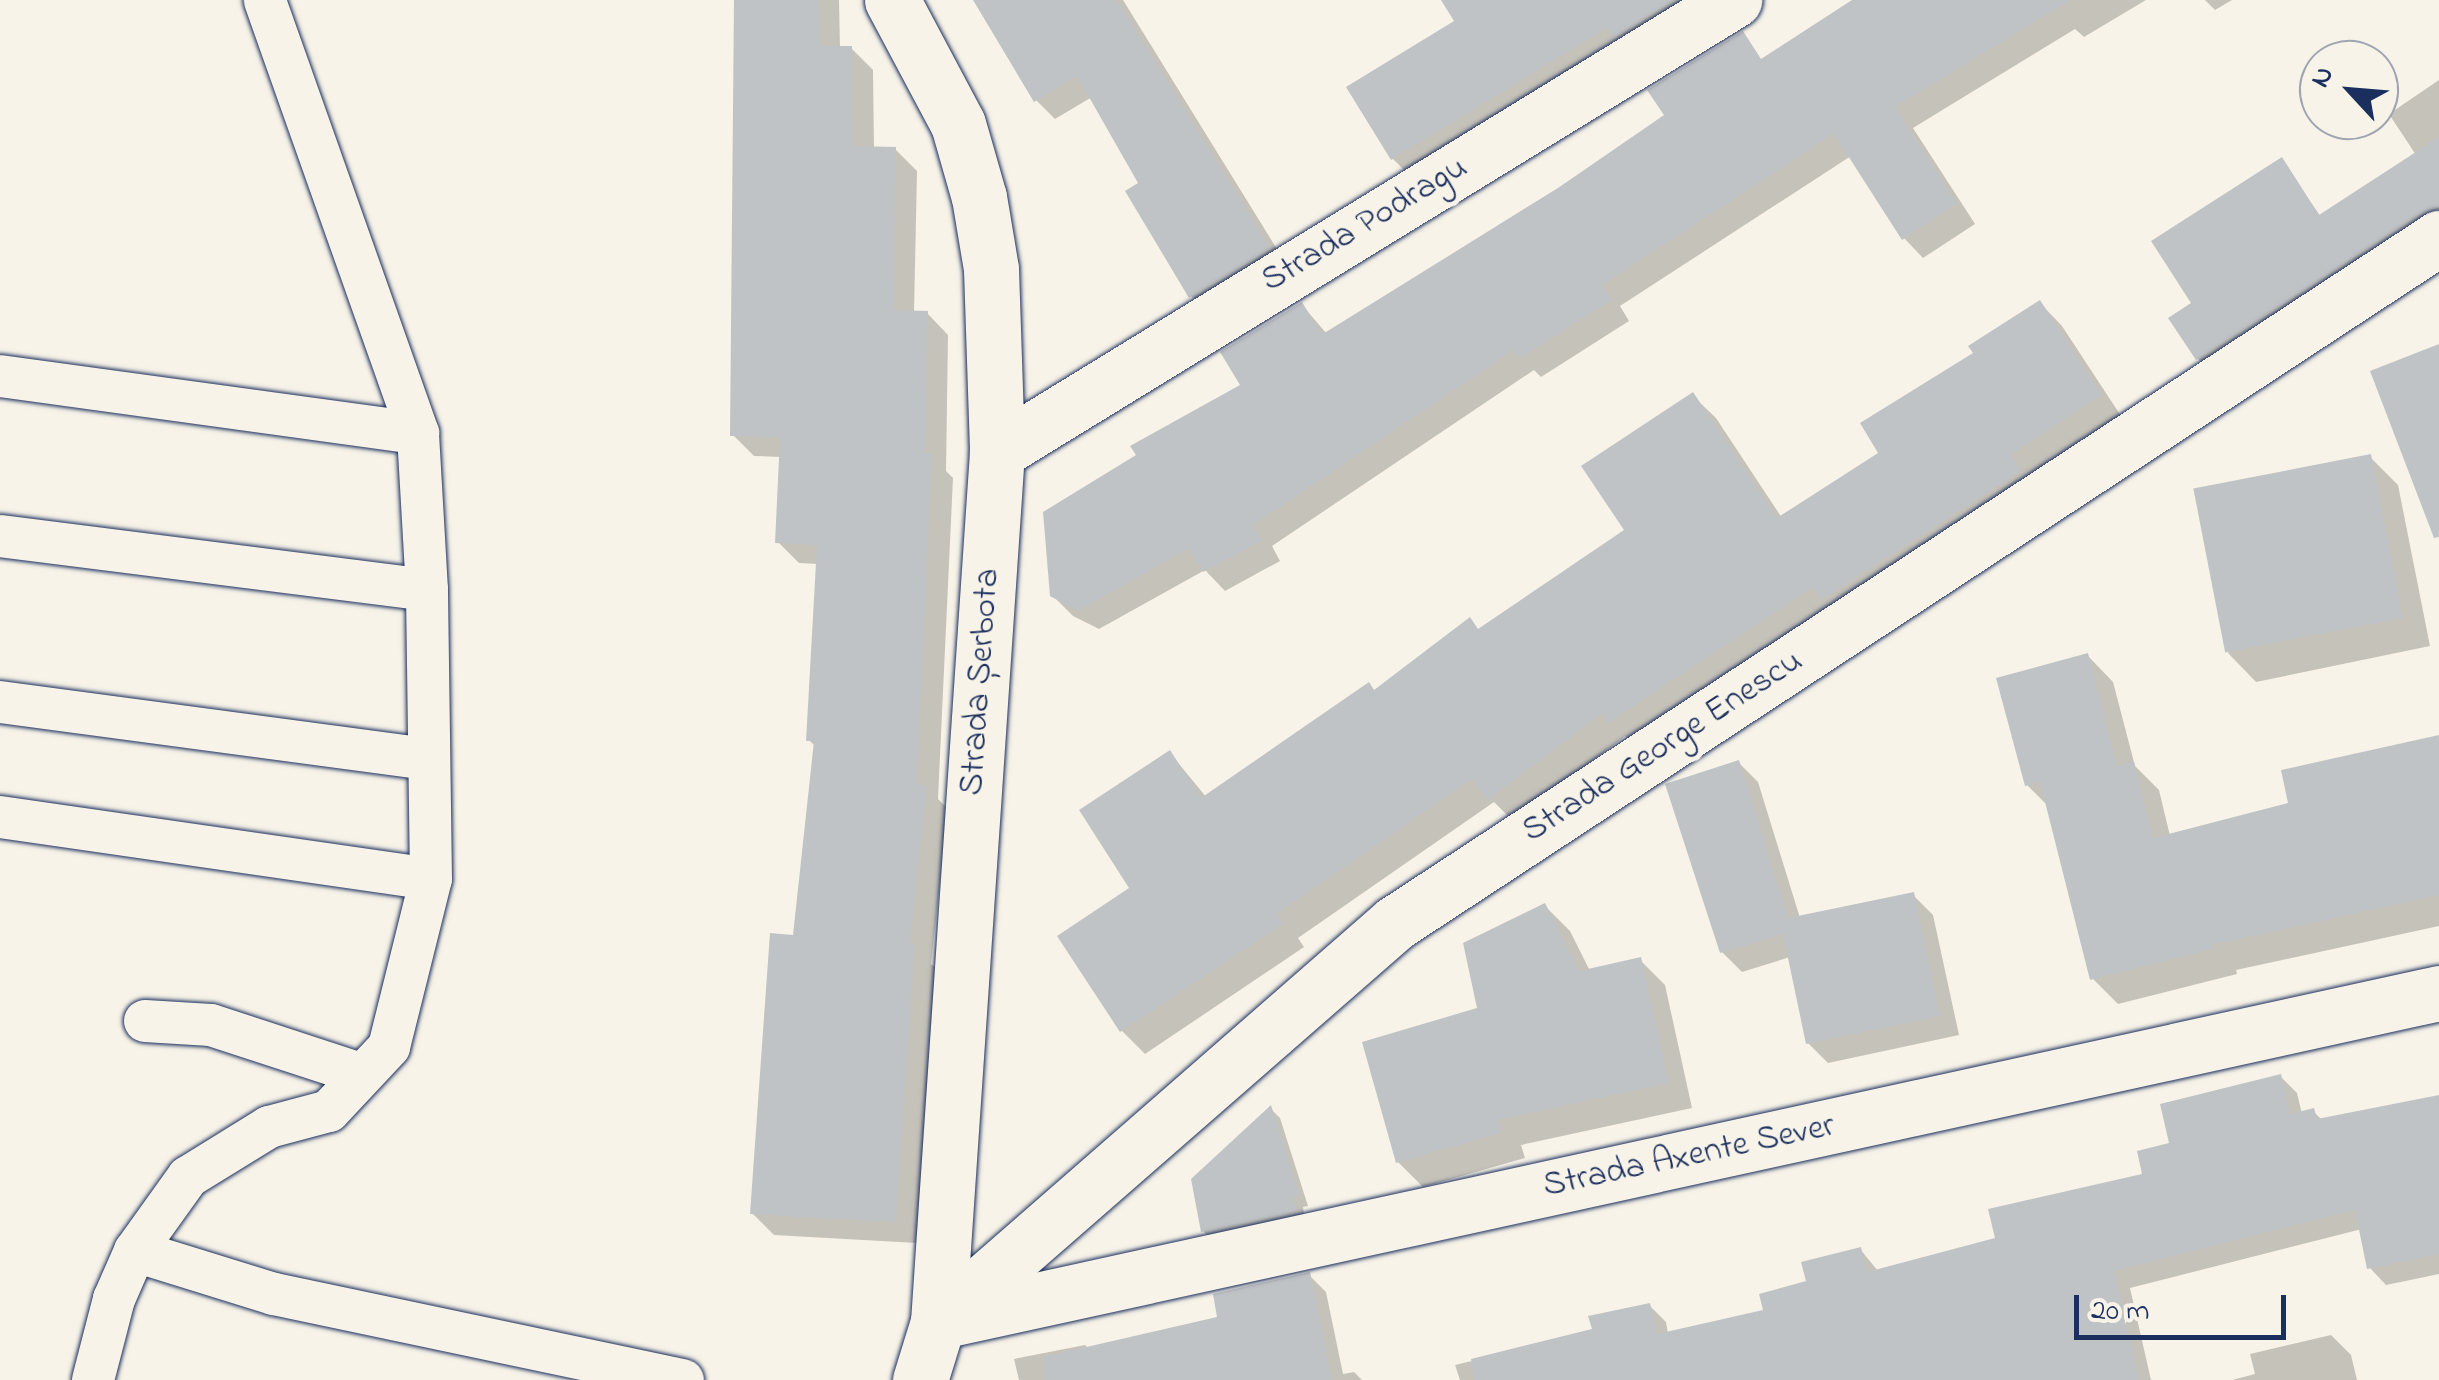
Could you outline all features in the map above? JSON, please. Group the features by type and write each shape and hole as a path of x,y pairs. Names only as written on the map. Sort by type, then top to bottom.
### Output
{"street":[{"name":"Strada Șerbota","path":"892,0 958,124 979,198 991,269 997,452 938,1322 920,1380"},
{"name":"Strada Podragu","path":"997,452 1734,0"},
{"name":"Strada George Enescu","path":"938,1322 1396,922 2439,238"},
{"name":"Strada Axente Sever","path":"938,1322 2439,993"}],"lane":[{"path":"94,1380 114,1299 134,1251 188,1177 269,1126 329,1111 389,1047 432,879 427,590 418,433 265,0"},
{"path":"0,376 418,433"},
{"path":"0,536 427,590"},
{"path":"0,702 427,759"},
{"path":"0,817 432,879"},
{"path":"144,1021 211,1025 361,1074"},
{"path":"134,1251 274,1294 683,1380"}],"building":[{"path":"734,0 819,0 820,46 852,46 853,146 896,147 894,310 928,311 925,454 932,454 917,784 927,785 910,944 915,944 896,1222 750,1214 770,933 793,935 814,741 806,741 817,545 775,543 780,437 730,436"},
{"path":"973,0 1117,0 1270,248 1189,298 1125,191 1138,183 1077,76 1034,102"},
{"path":"1441,0 1674,0 1614,37 1607,28 1391,160 1346,87 1454,21"},
{"path":"1852,0 2071,0 1895,107 1957,204 1902,240 1834,134 1602,285 1611,300 1519,359 1514,350 1253,525 1262,541 1203,572 1189,548 1078,611 1050,596 1043,512 1136,455 1130,446 1240,385 1220,352 1302,302 1320,332 1326,332 1558,188 1664,115 1647,90 1743,31 1761,59"},
{"path":"2439,137 2439,207 2422,212 2196,360 2168,318 2191,303 2151,241 2282,157 2319,215"},
{"path":"2040,300 2102,395 2011,454 2021,471 1821,600 1813,587 1608,723 1602,713 1488,800 1472,779 1277,914 1283,924 1120,1032 1057,936 1129,888 1079,810 1170,750 1201,798 1369,682 1374,690 1470,617 1478,629 1624,530 1581,466 1693,392 1777,518 1878,453 1860,423 1973,353 1968,346"},
{"path":"2439,344 2439,537 2434,538 2370,371"},
{"path":"2371,454 2403,618 2225,652 2193,489"},
{"path":"2088,653 2117,766 2134,762 2153,838 2288,803 2281,770 2439,735 2439,895 2212,945 2213,949 2090,980 2040,782 2025,786 1996,678"},
{"path":"1739,760 1788,918 1914,892 1940,1016 1806,1044 1783,934 1720,953 1665,784"},
{"path":"1545,903 1579,971 1641,957 1669,1083 1498,1120 1501,1133 1396,1163 1362,1042 1477,1008 1463,943"},
{"path":"2281,1074 2290,1114 2314,1108 2317,1119 2439,1095 2439,1254 2367,1269 2355,1210 2114,1271 2139,1380 1474,1380 1471,1359 1592,1329 1588,1316 1650,1303 1657,1334 1763,1310 1759,1294 1806,1281 1801,1262 1861,1247 1867,1272 1995,1238 1988,1209 2142,1174 2137,1151 2169,1143 2160,1104"},
{"path":"1271,1105 1300,1196 1294,1198 1297,1211 1201,1232 1191,1179"},
{"path":"1310,1272 1332,1380 1045,1380 1043,1357 1217,1317 1213,1294"}]}
